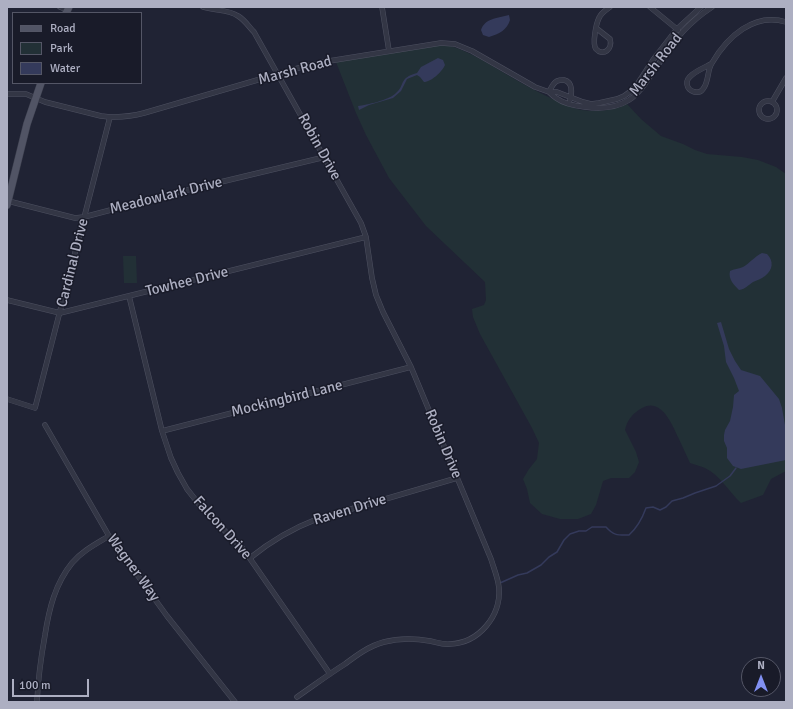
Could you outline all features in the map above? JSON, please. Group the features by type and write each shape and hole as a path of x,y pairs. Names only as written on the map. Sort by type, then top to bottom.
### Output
{"main road":[{"path":"8,203 27,124 41,84"}],"street":[{"path":"60,7 67,10"},
{"name":"Robin Drive","path":"203,7 238,16 244,20 254,32 361,223 366,237 376,295 411,367 491,559 498,582 499,594 495,612 482,631 472,638 455,644 443,644 420,639 383,642 366,649 297,697"},
{"path":"382,7 389,51"},
{"path":"596,28 610,39 611,46 606,51 602,52 596,49 594,42 596,28 600,16 610,7"},
{"path":"650,7 679,31"},
{"name":"Marsh Road","path":"549,92 557,92 591,104 610,101 624,96 638,82 653,60 701,7"},
{"name":"Marsh Road","path":"7,94 26,94 45,102 110,118 135,116 329,60 441,43 455,44 472,51 514,75 549,92 555,98 568,103 581,107 610,107 630,99 643,86 679,31 706,9 712,7"},
{"path":"711,64 689,77 687,85 690,90 693,92 699,92 704,88 711,64 723,47 740,30 760,21 775,20 786,22"},
{"path":"772,102 786,78"},
{"path":"549,92 555,82 560,80 569,83 571,87 571,98 568,103"},
{"path":"764,102 772,102 776,107 777,113 773,118 766,119 761,117 758,111 760,106 764,102"},
{"name":"Cardinal Drive","path":"7,399 35,408 110,118"},
{"name":"Meadowlark Drive","path":"8,203 75,218 84,217 183,191 324,157"},
{"name":"Towhee Drive","path":"7,300 60,314 366,237"},
{"name":"Falcon Drive","path":"129,296 162,431 171,458 178,473 202,508 236,541 250,558 330,674"},
{"name":"Mockingbird Lane","path":"162,431 411,367"},
{"name":"Wagner Way","path":"45,425 108,536 167,616 235,702"},
{"name":"Raven Drive","path":"250,558 269,543 301,525 457,478"},
{"path":"37,702 38,675 43,643 55,593 71,564 84,552 108,536"}],"green space":[{"path":"445,45 457,48 473,55 532,89 573,108 600,111 611,110 627,104 641,119 661,136 707,154 758,160 776,167 786,174 786,471 771,479 763,495 741,503 711,471 690,463 669,419 660,409 655,406 649,406 642,408 633,415 627,423 625,430 636,452 639,462 635,472 629,478 611,478 603,481 596,505 591,514 578,519 560,519 542,514 530,503 523,479 537,459 539,443 480,334 473,317 472,309 484,305 486,300 485,282 426,226 389,178 366,135 336,62"},
{"path":"123,256 136,256 137,283 124,283"}],"water":[{"path":"509,15 509,23 502,31 489,37 483,35 481,30 486,23 492,19"},
{"path":"438,58 443,60 445,65 436,76 427,82 424,82 417,75 407,79 401,91 393,98 369,105 359,110 358,106 367,105 392,96 398,91 407,77 417,73 421,67"},
{"path":"762,253 767,254 772,262 770,271 764,277 739,290 733,284 730,271 743,267"},
{"path":"721,322 729,349 741,370 760,376 779,399 785,425 786,460 741,469 733,466 727,458 727,448 724,441 724,435 730,421 734,395 739,391 726,362 724,346 717,323"}],"waterway":[{"path":"500,583 518,575 527,573 541,565 557,552 564,540 570,534 579,531 586,531 592,527 606,527 611,532 616,534 629,535 639,523 646,508 653,507 660,510 672,501 716,486 730,476 736,468"}]}
